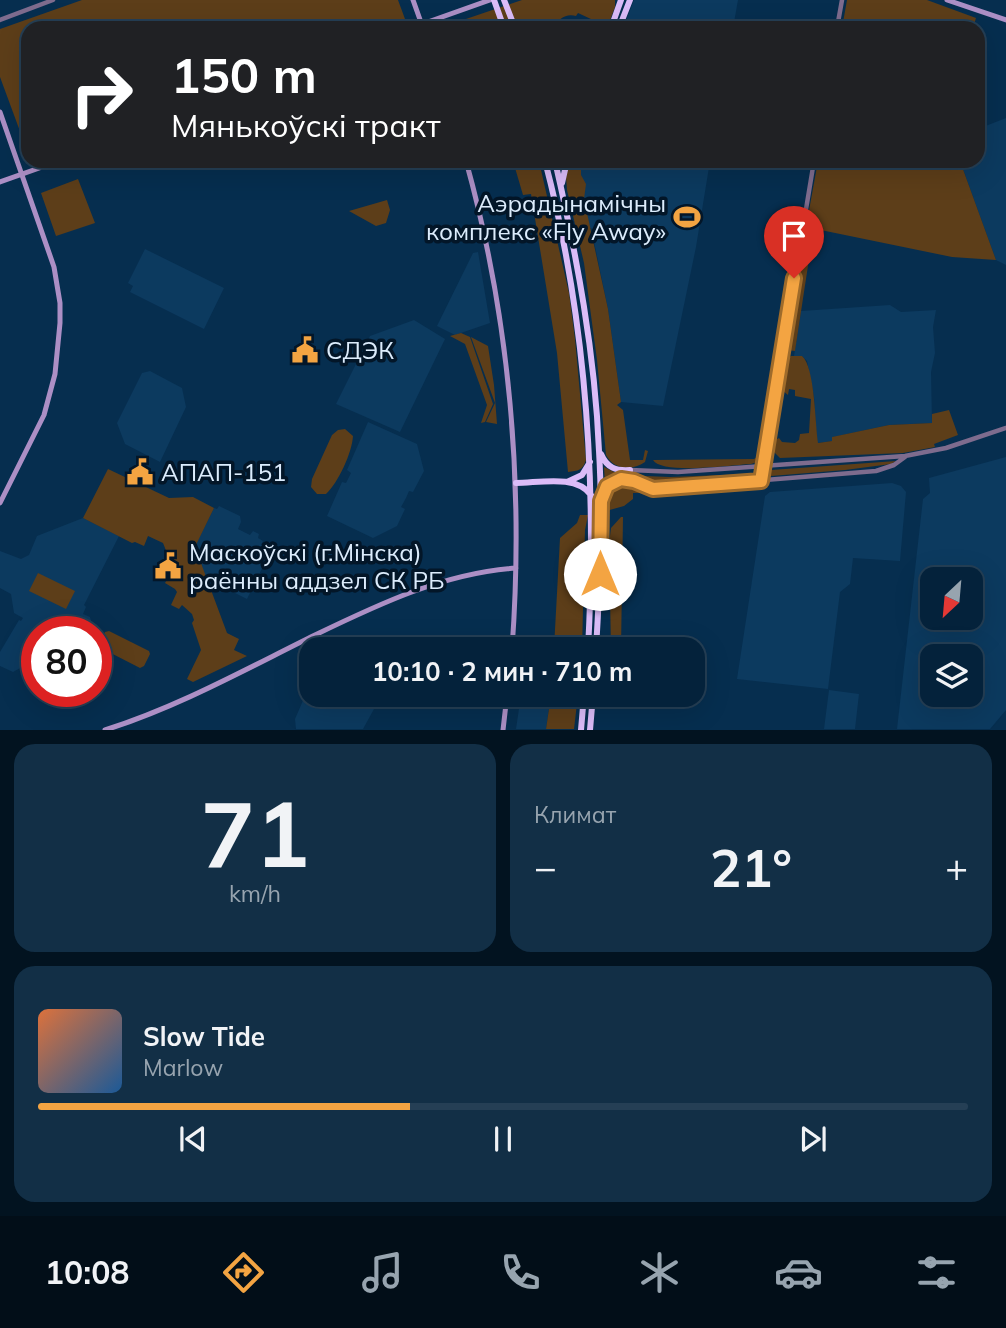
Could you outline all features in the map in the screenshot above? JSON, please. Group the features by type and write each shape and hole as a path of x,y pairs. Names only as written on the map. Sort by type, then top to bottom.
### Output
{"highway":[{"path":"492,0 501,21"},
{"path":"504,0 512,21"},
{"path":"614,21 619,0"},
{"path":"622,21 630,0"},
{"path":"546,168 576,308 591,461 588,637"},
{"path":"557,168 580,274 592,367 601,487 596,637"},
{"path":"562,190 566,168"},
{"path":"599,450 604,461 611,467 620,471 630,470"},
{"path":"567,482 582,475 591,461"},
{"path":"601,501 607,486 616,481 627,479 640,484"},
{"path":"516,483 567,482 582,485 592,496"},
{"path":"581,730 583,707"},
{"path":"590,730 592,707"}],"main road":[{"path":"412,0 420,21"},
{"path":"435,21 492,0"},
{"path":"947,0 1006,20"},
{"path":"0,112 56,275 60,303 60,334 55,374 44,415 0,503"},
{"path":"0,182 42,168"},
{"path":"468,168 488,255 501,330 513,429 516,568 513,637"},
{"path":"105,730 174,705 379,604 455,578 516,568"},
{"path":"503,730 506,707"}],"street":[{"path":"0,20 54,0"},
{"path":"838,21 842,0"},
{"path":"761,481 813,168"},
{"path":"630,470 678,472 905,456 946,448 1006,428"},
{"path":"640,484 653,489 876,471 894,465 905,456"}],"shaded area":[{"path":"82,0 398,0 405,19 403,21 23,21"},
{"path":"522,0 615,0 610,21 593,21 578,13 559,21 463,20"},
{"path":"634,0 738,0 734,21 626,21"},
{"path":"847,0 927,0 976,18 975,21 843,21"},
{"path":"21,22 21,134 0,77 0,29"},
{"path":"1006,118 1006,265 996,260 963,168 985,168 985,126"},
{"path":"515,168 541,168 569,293 575,339 586,460 582,468 575,471 568,472 557,353 531,194 523,195"},
{"path":"568,168 581,168 586,184 584,199 608,309 621,402 617,405 623,410 630,460 643,460 645,450 648,451 645,462 635,467 618,466 606,455 584,263 566,177"},
{"path":"576,168 709,168 696,247 663,406 621,402 608,309 593,229 590,228"},
{"path":"817,168 963,168 996,260 952,257 806,227"},
{"path":"78,179 95,223 56,236 41,193"},
{"path":"387,200 390,210 386,223 376,226 349,211"},
{"path":"806,232 813,233 795,351 787,350"},
{"path":"145,249 224,288 204,329 130,292 133,286 128,283"},
{"path":"478,252 490,323 455,335 437,326 473,253"},
{"path":"890,305 901,312 936,310 933,327 935,353 931,372 932,423 889,425 817,443 814,397 807,361 802,356 794,356 801,311"},
{"path":"414,320 445,339 400,432 336,404 370,336"},
{"path":"461,333 470,337 493,404 485,422 481,423 487,405 465,344 450,336"},
{"path":"471,337 488,346 494,385 497,424 486,422 495,403"},
{"path":"791,356 802,356 810,372 818,443 832,441 832,437 889,425 932,423 932,414 949,410 958,435 934,444 935,447 903,453 780,458 773,451 775,440 779,438 782,442 795,443 800,434 809,433 811,399 795,396 795,390 789,389 788,395 783,391 788,359"},
{"path":"150,371 182,388 186,407 160,462 125,444 117,423 142,373"},
{"path":"368,422 417,444 424,471 401,507 405,509 397,526 373,538 327,516 342,482 346,483 351,473 347,470"},
{"path":"345,429 353,436 344,467 326,494 317,494 311,487 312,479 332,435"},
{"path":"759,456 757,462 751,464 698,468 669,467 659,465 653,460 754,459"},
{"path":"1006,457 1006,710 990,729 897,729 923,499 930,493 929,478"},
{"path":"896,461 845,470 771,476 768,473 771,470"},
{"path":"604,467 620,475 670,477 749,474 653,485 620,477 605,484"},
{"path":"108,469 169,498 193,497 214,508 195,547 227,633 239,639 234,650 247,656 193,682 187,679 201,650 192,623 192,614 182,605 179,609 171,605 177,592 165,583 173,568 163,543 148,536 144,546 132,543 83,518"},
{"path":"621,482 650,493 633,493 633,499 624,506 606,511 608,493"},
{"path":"892,483 901,486 906,492 900,561 853,558 850,584 840,592 828,689 737,679 765,496 770,492"},
{"path":"219,506 240,516 238,529 250,535 253,531 259,534 258,538 263,541 261,545 271,550 247,599 205,578 195,546 214,508"},
{"path":"580,515 588,515 585,530 582,637 555,637 560,538 577,523"},
{"path":"623,517 621,637 611,637 611,528"},
{"path":"83,518 119,536 84,605 86,607 83,614 88,616 21,617 14,613 11,594 0,588 0,551 21,559 29,555 37,536"},
{"path":"38,573 75,591 66,609 29,591"},
{"path":"19,620 21,668 13,672 0,666 0,652"},
{"path":"112,632 149,651 144,666 140,668 112,654"},
{"path":"829,690 859,694 855,729 824,729"},
{"path":"300,707 374,709 363,729 296,729 295,719"},
{"path":"519,707 549,707 546,729 516,729"},
{"path":"549,707 577,707 574,729 546,729"}],"place":[{"name":"Аэрадынамічны комплекс «Fly Away»","path":"687,217"},
{"name":"СДЭК","path":"305,350"},
{"name":"АПАП-151","path":"140,472"},
{"name":"Маскоўскі (г.Мінска) раённы аддзел СК РБ","path":"168,566"}],"route":[{"path":"600,574 601,501 604,491 611,483 627,479 653,489 761,481 794,278"}]}
